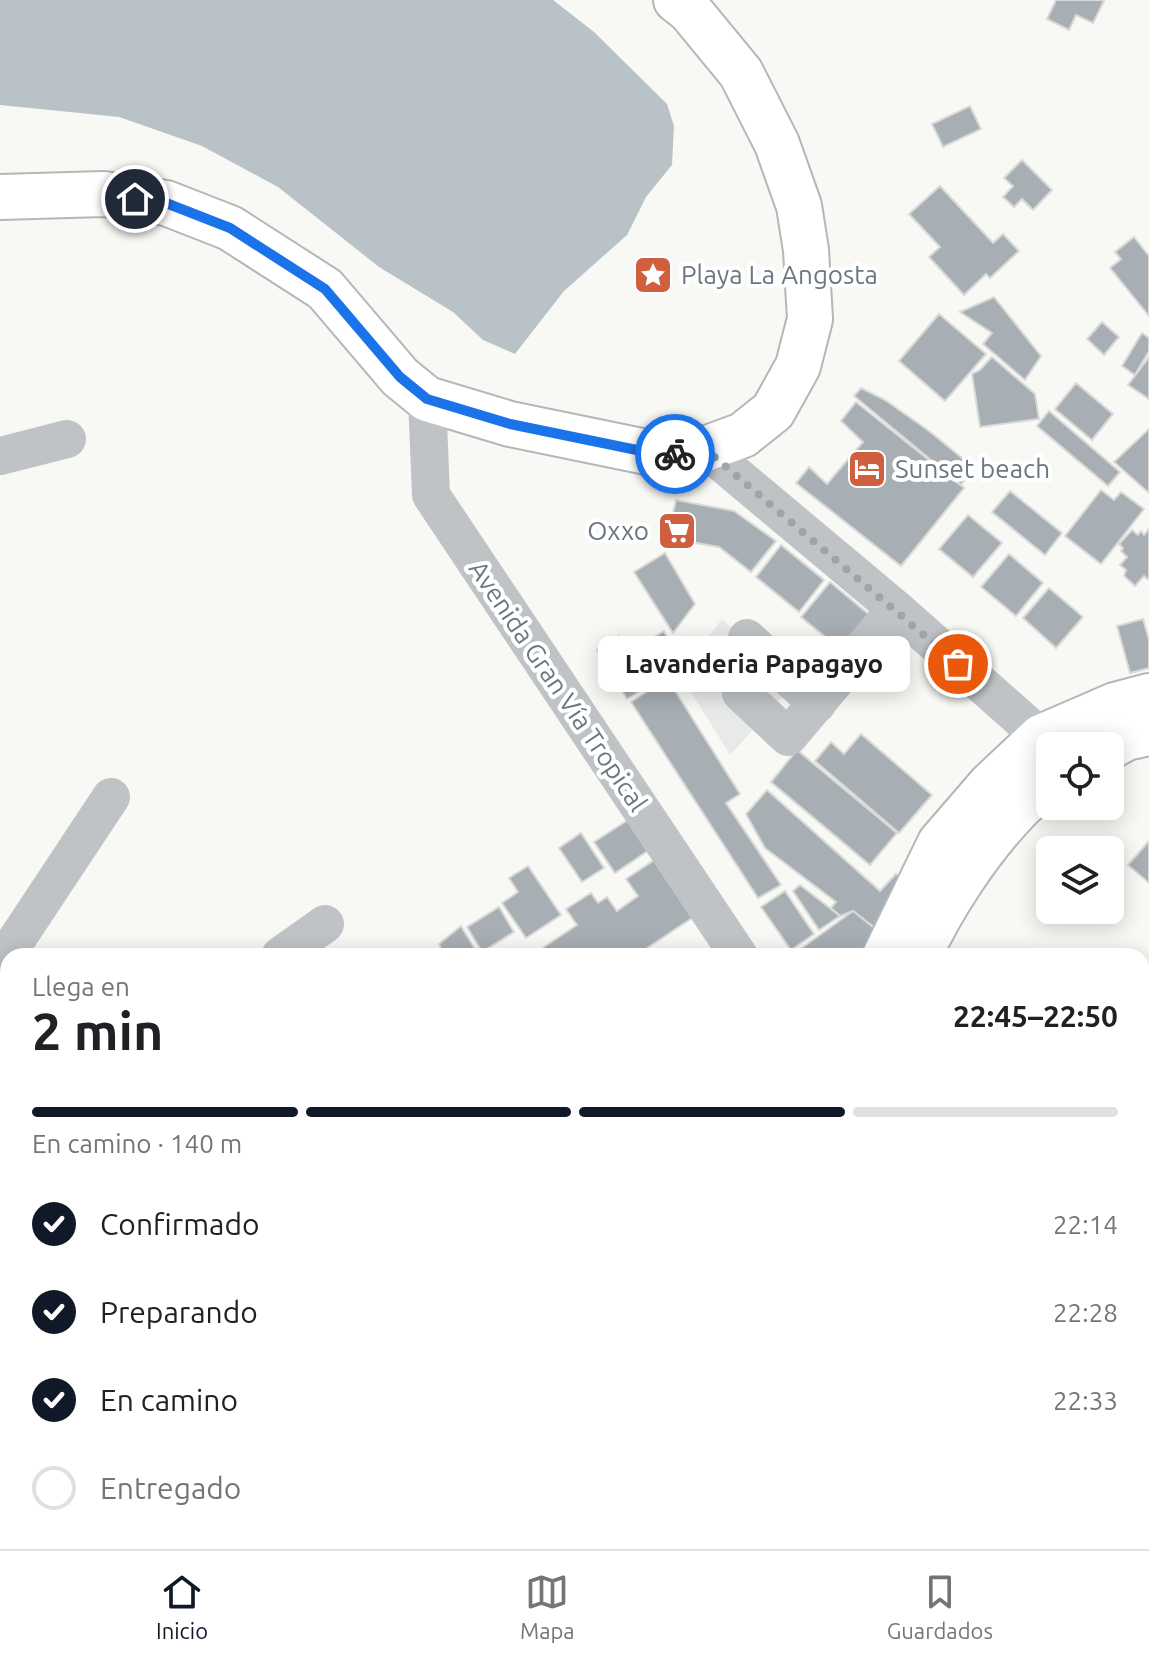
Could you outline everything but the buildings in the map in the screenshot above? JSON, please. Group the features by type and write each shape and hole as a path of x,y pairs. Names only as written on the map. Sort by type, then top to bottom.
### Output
{"main road":[{"path":"0,197 104,194 166,203 230,228 325,289 400,377 427,399 510,424 666,456 705,449 743,435 773,411 798,366 810,319 807,264 799,206 770,130 741,73 690,11 676,0"},
{"path":"1053,732 1115,705 1149,696"},
{"path":"1124,739 1149,733"},
{"path":"889,948 940,843 990,785 1036,742"},
{"path":"923,948 933,925 974,864 1017,809 1036,794"}],"street":[{"name":"Avenida Gran Vía Tropical","path":"427,399 431,495 734,948"},
{"path":"0,456 67,439"},
{"path":"705,449 896,609 1036,733"},
{"path":"741,693 788,737 896,609"},
{"path":"747,638 817,704"},
{"path":"9,948 111,797"},
{"path":"292,948 325,924"}],"shaded area":[{"path":"0,0 553,0 594,32 667,104 674,126 672,165 646,197 627,235 564,291 515,354 483,340 453,312 379,267 278,187 202,146 119,117 0,105"},
{"path":"722,619 792,687 730,755 680,674"}],"way so far":[{"path":"675,454 705,449 958,664"}],"place":[{"name":"Playa La Angosta","path":"653,275"},
{"name":"Sunset beach","path":"867,469"},
{"name":"Oxxo","path":"677,531"},
{"name":"Lavanderia Papagayo","path":"958,664"}],"route":[{"path":"135,199 166,203 230,228 325,289 400,377 427,399 510,424 666,456 675,454"}]}
